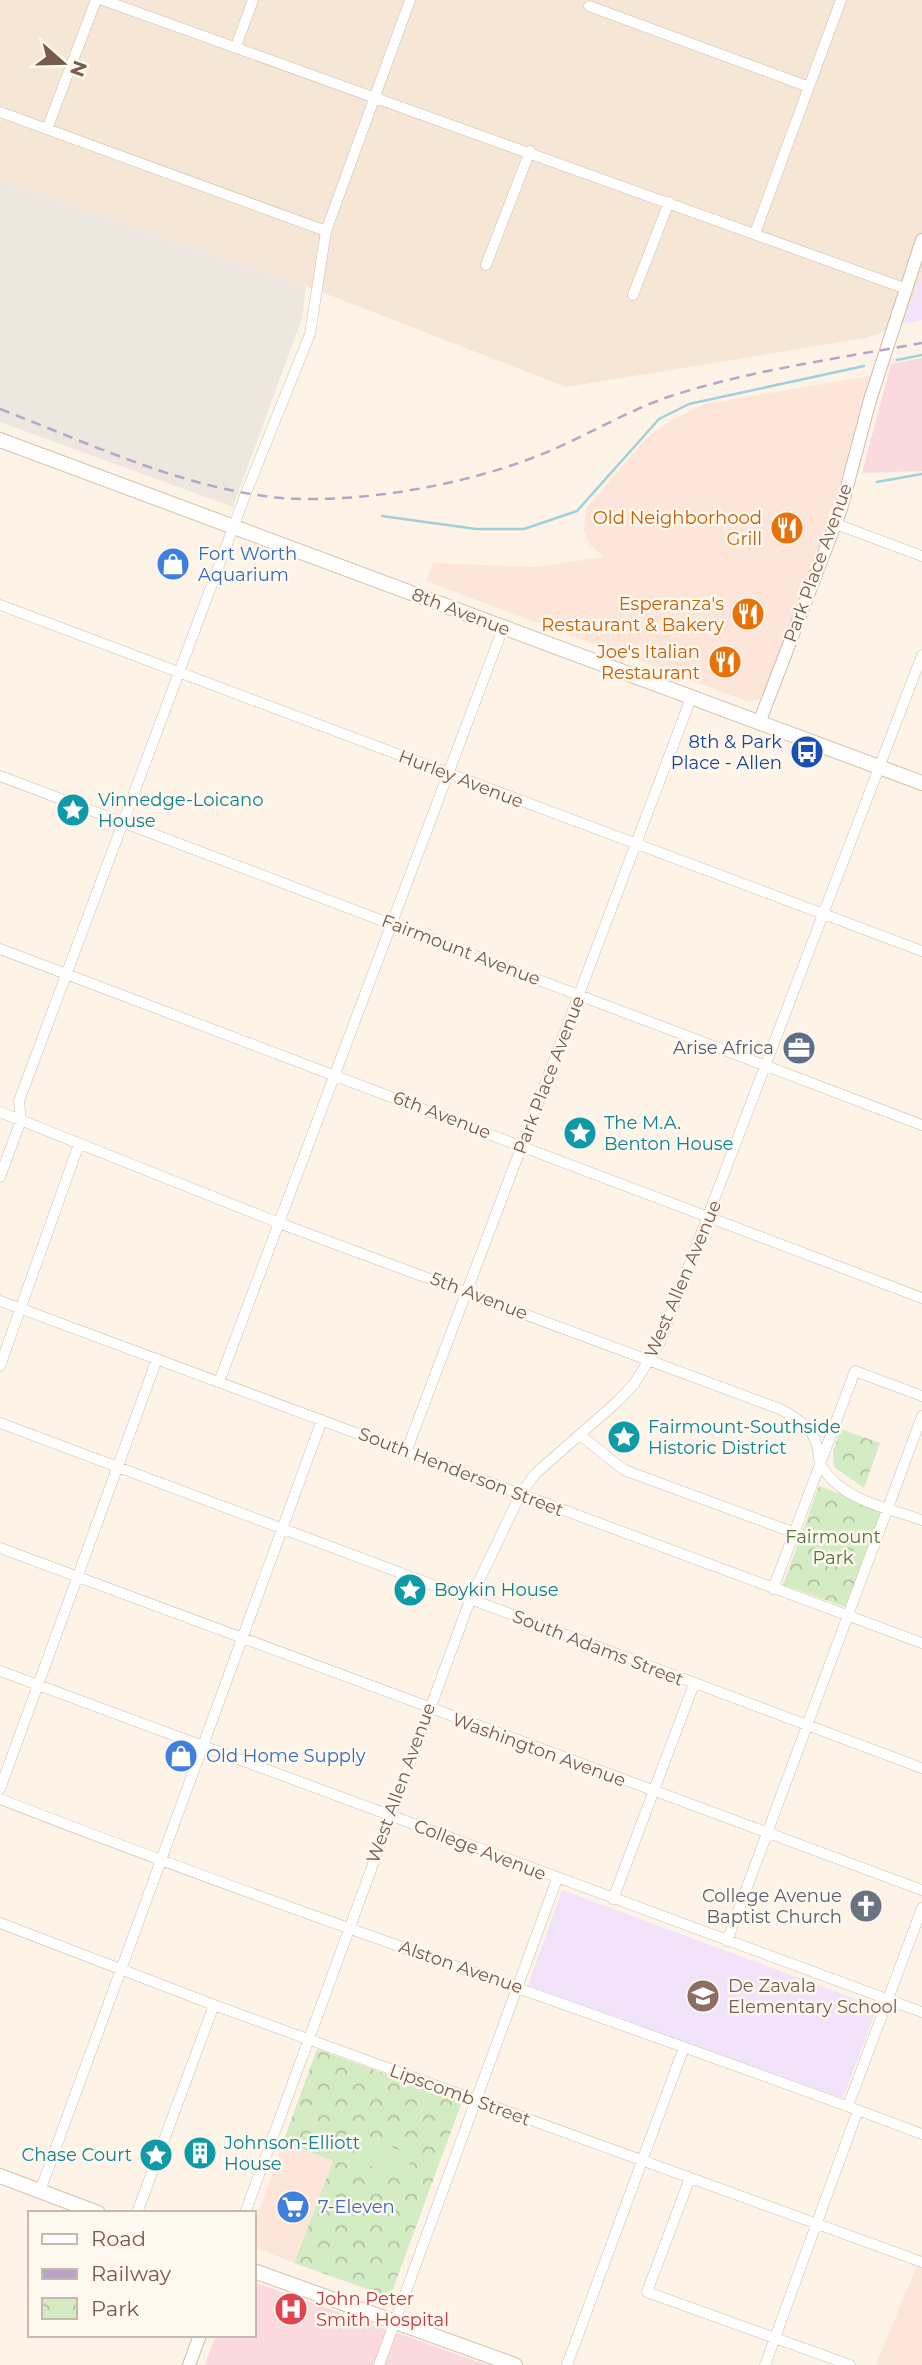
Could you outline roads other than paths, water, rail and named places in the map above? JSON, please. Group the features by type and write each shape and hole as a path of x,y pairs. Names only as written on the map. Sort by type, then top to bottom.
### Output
{"main road":[{"name":"8th Avenue","path":"0,440 922,783"},
{"path":"0,2176 92,2211"},
{"path":"256,2272 515,2365"}],"street":[{"path":"47,129 96,0"},
{"path":"103,0 530,151 904,288"},
{"path":"236,46 253,0"},
{"path":"0,1177 21,1120 19,1101 246,493 310,334 326,232 410,0"},
{"path":"755,233 841,0"},
{"path":"589,6 809,87"},
{"path":"0,112 326,232"},
{"path":"486,265 530,151"},
{"path":"633,295 670,202"},
{"name":"Park Place Avenue","path":"759,723 836,524 870,400 904,288 922,240"},
{"path":"836,524 922,556"},
{"name":"Hurley Avenue","path":"0,605 922,951"},
{"path":"219,1382 503,628"},
{"name":"West Allen Avenue","path":"246,2211 470,1600 520,1495 535,1474 634,1384 659,1344 710,1217 922,655"},
{"name":"Park Place Avenue","path":"406,1452 691,698"},
{"name":"Fairmount Avenue","path":"0,776 922,1125"},
{"name":"6th Avenue","path":"0,949 922,1298"},
{"name":"5th Avenue","path":"0,1112 279,1223 780,1409 809,1429 817,1443 820,1465 844,1490 861,1500 922,1520"},
{"path":"0,1366 79,1144"},
{"name":"South Henderson Street","path":"0,1301 773,1590 922,1643"},
{"path":"0,1789 157,1359"},
{"path":"773,1590 855,1371 922,1396"},
{"path":"727,1941 922,1416"},
{"path":"40,2191 322,1420"},
{"name":"South Adams Street","path":"0,1423 694,1685 922,1768"},
{"path":"580,1435 624,1470 794,1533"},
{"name":"Washington Avenue","path":"0,1548 428,1709 922,1890"},
{"name":"College Avenue","path":"0,1671 204,1744 557,1879 922,2012"},
{"path":"613,1899 694,1685"},
{"name":"Alston Avenue","path":"0,1799 160,1861 518,1987 922,2134"},
{"path":"379,2365 557,1879"},
{"path":"765,2365 818,2224 886,1999 922,1908"},
{"name":"Lipscomb Street","path":"0,1923 214,2005 922,2262"},
{"path":"138,2211 214,2005"},
{"path":"567,2365 684,2047"},
{"path":"690,2178 647,2292 850,2365"},
{"path":"189,2365 199,2337"}],"waterway":[{"path":"897,360 922,355"},
{"path":"382,516 476,529 524,529 577,511 659,419 689,404 864,366"},
{"path":"877,482 922,474"}],"railway":[{"path":"0,409 138,463 209,485 282,498 349,498 420,489 522,462 624,415 698,388 794,366 922,343"}],"place":[{"name":"Old Neighborhood Grill","path":"787,528"},
{"name":"Fort Worth Aquarium","path":"173,564"},
{"name":"Esperanza's Restaurant & Bakery","path":"748,614"},
{"name":"Joe's Italian Restaurant","path":"725,662"},
{"name":"8th & Park Place - Allen","path":"807,752"},
{"name":"Vinnedge-Loicano House","path":"73,810"},
{"name":"Arise Africa","path":"799,1048"},
{"name":"The M.A. Benton House","path":"580,1133"},
{"name":"Fairmount-Southside Historic District","path":"624,1437"},
{"name":"Boykin House","path":"410,1590"},
{"name":"Old Home Supply","path":"181,1756"},
{"name":"College Avenue Baptist Church","path":"866,1906"},
{"name":"De Zavala Elementary School","path":"703,1996"},
{"name":"Johnson-Elliott House","path":"200,2153"},
{"name":"Chase Court","path":"156,2155"},
{"name":"7-Eleven","path":"293,2207"},
{"name":"John Peter Smith Hospital","path":"291,2309"}],"park label":[{"name":"Fairmount Park","path":"833,1547"}]}
